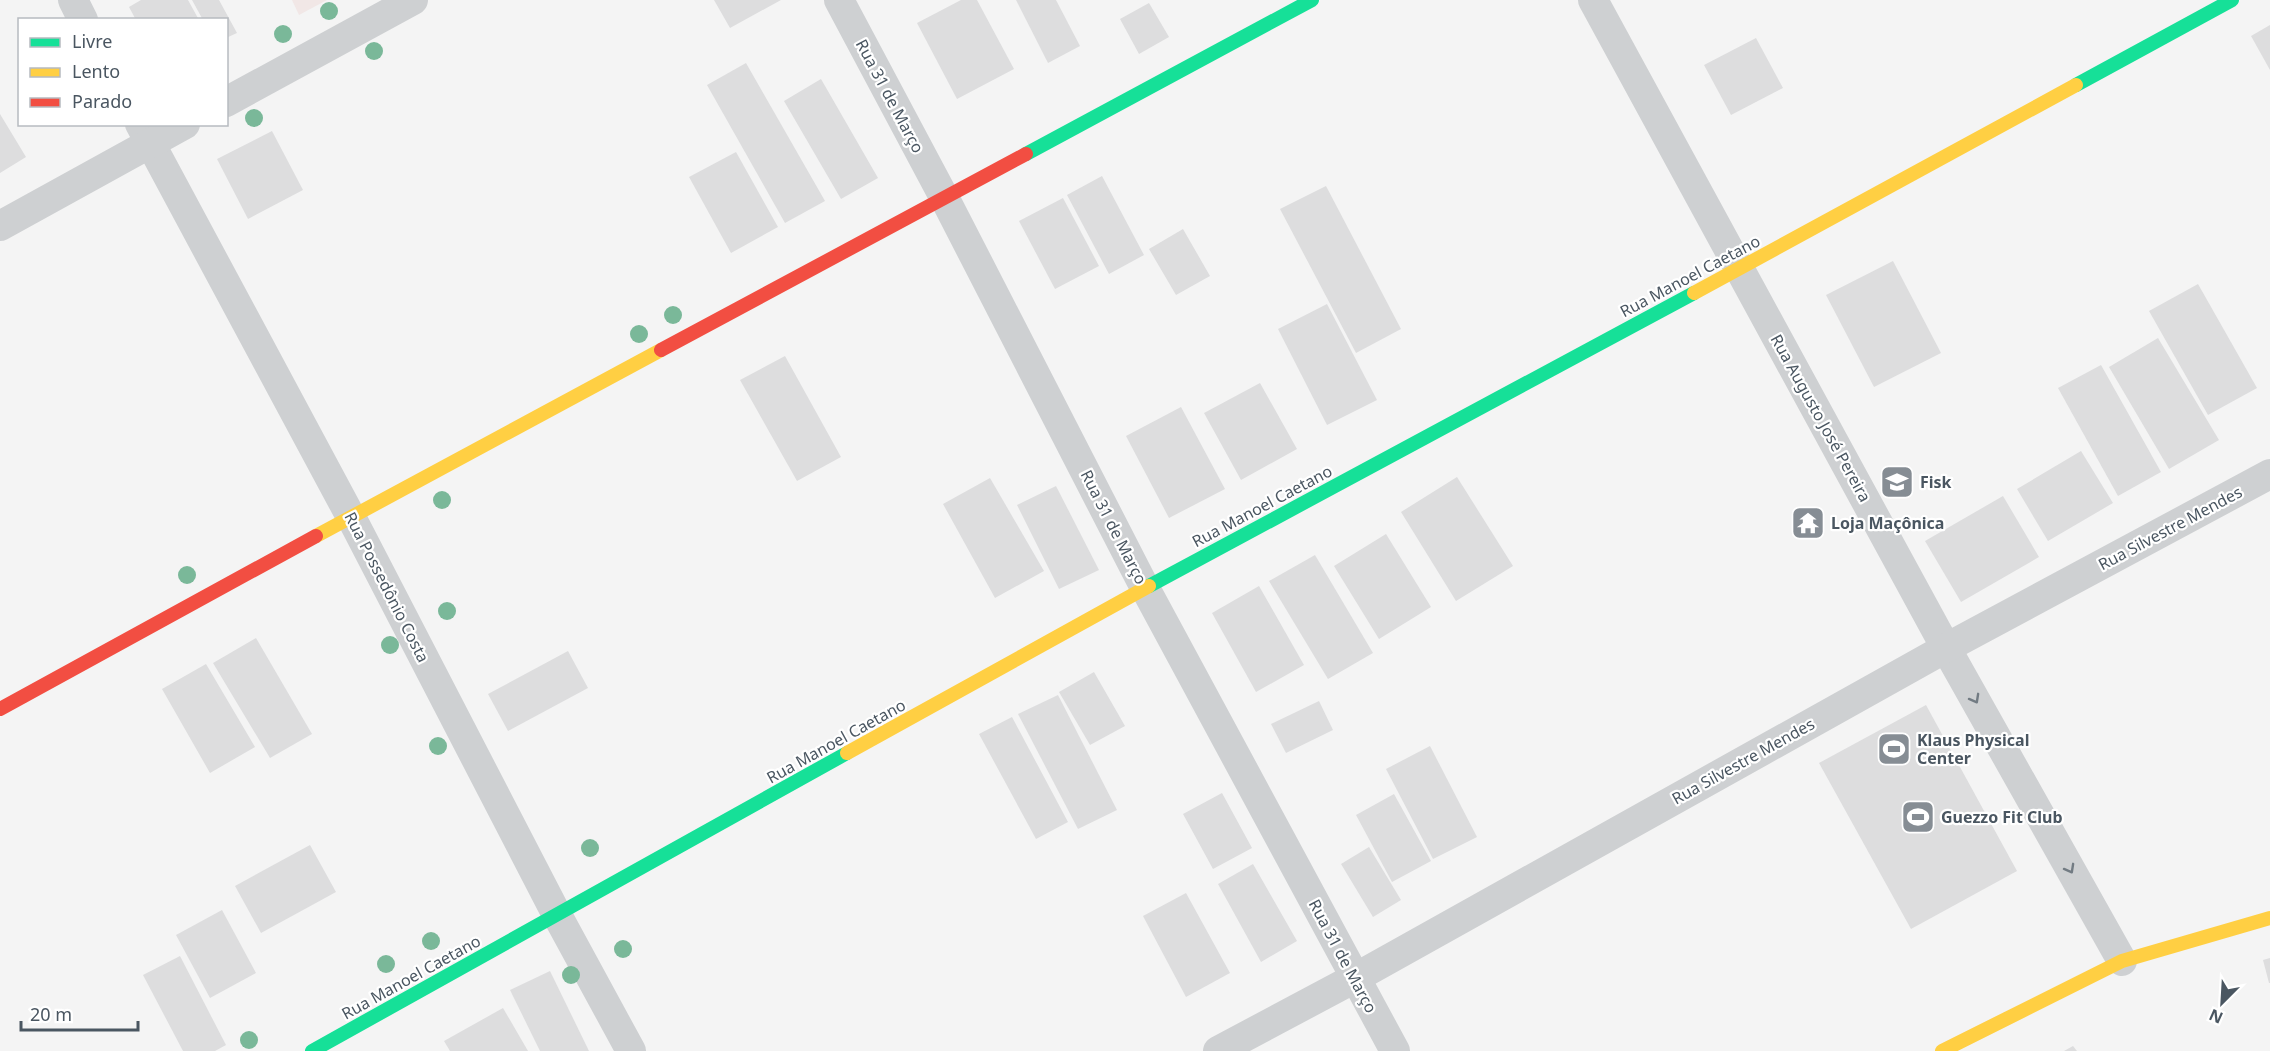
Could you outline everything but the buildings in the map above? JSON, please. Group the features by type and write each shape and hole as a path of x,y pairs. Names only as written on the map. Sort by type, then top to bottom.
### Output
{"street":[{"path":"73,0 82,18"},
{"path":"228,101 413,0"},
{"name":"Rua 31 de Março","path":"839,0 945,199 1145,588 1395,1051"},
{"path":"0,709 351,517 1312,0"},
{"name":"Rua Augusto José Pereira","path":"1593,0 1946,648 2122,961"},
{"name":"Rua Manoel Caetano","path":"312,1051 1145,588 2232,0"},
{"path":"0,226 145,134 177,126"},
{"name":"Rua Possedônio Costa","path":"145,134 351,517 557,915 631,1051"},
{"name":"Rua Silvestre Mendes","path":"1218,1051 1355,978 1946,648 2270,474"},
{"path":"1942,1051 2122,961 2270,918"}],"shaded area":[{"path":"292,0 327,0 299,15"}],"traffic: fast":[{"path":"1026,154 1312,0"},
{"path":"2076,85 2232,0"},
{"path":"1149,586 1694,293"},
{"path":"312,1051 847,753"}],"traffic: slow":[{"path":"1694,293 2076,85"},
{"path":"316,536 661,350"},
{"path":"847,753 1149,586"},
{"path":"1942,1051 2122,961 2270,918"}],"traffic: jam":[{"path":"661,350 1026,154"},
{"path":"0,709 316,536"}],"place":[{"name":"Fisk","path":"1897,482"},
{"name":"Loja Maçônica","path":"1808,523"},
{"name":"Klaus Physical Center","path":"1894,749"},
{"name":"Guezzo Fit Club","path":"1918,817"}]}
